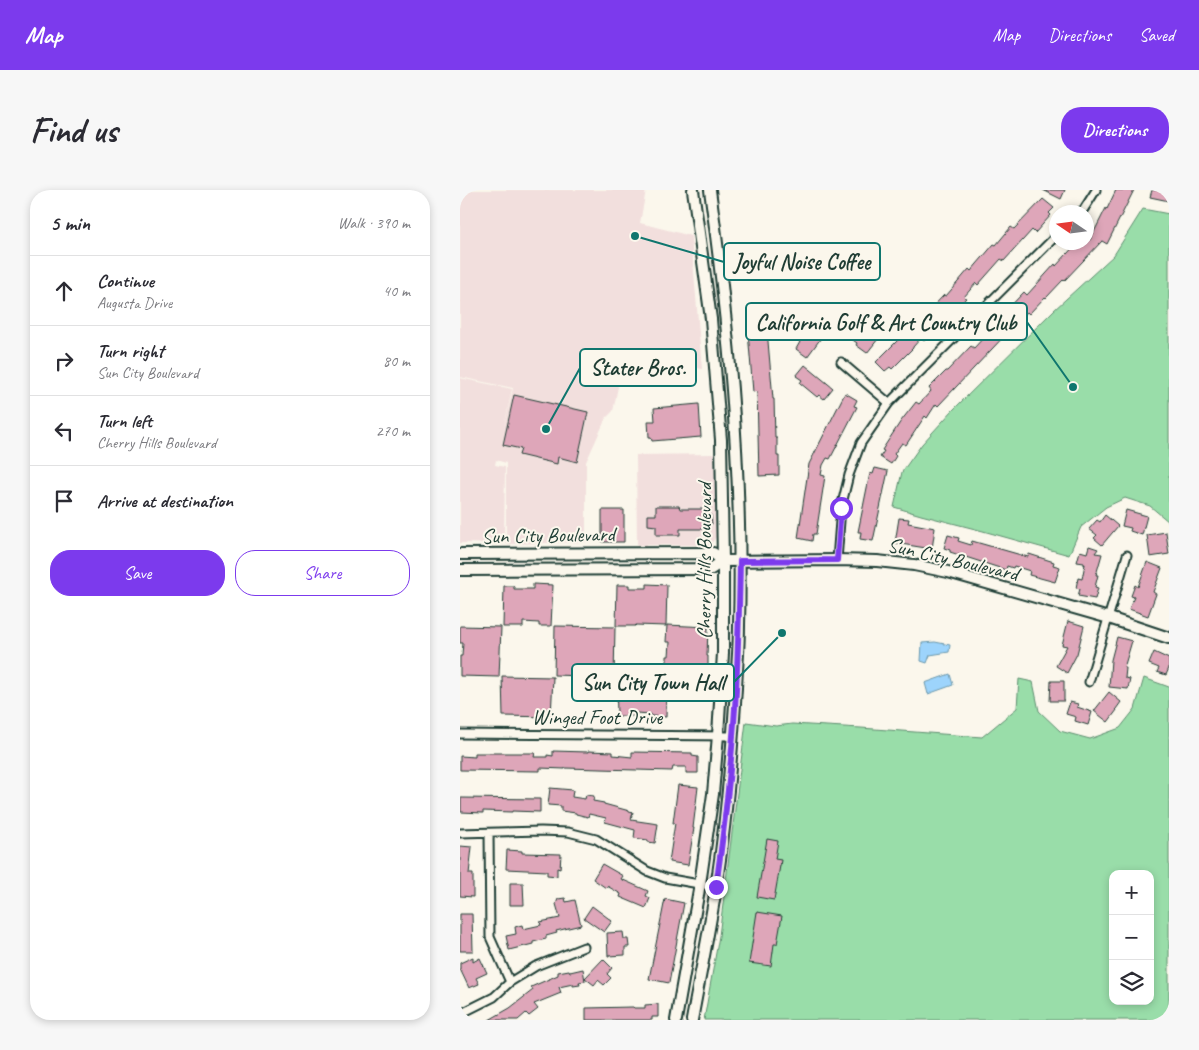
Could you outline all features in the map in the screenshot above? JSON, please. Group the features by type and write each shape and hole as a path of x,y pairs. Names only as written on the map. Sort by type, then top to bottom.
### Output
{"street":[{"name":"Cherry Hills Boulevard","path":"676,1020 700,884 713,794 723,653 721,440 711,319 693,190"},
{"name":"Cherry Hills Boulevard","path":"692,1020 716,887 733,736 740,627 737,455 729,348 710,190"},
{"path":"1087,205 1096,190"},
{"path":"837,560 841,508 849,475 861,443 889,403 1049,243"},
{"path":"841,362 889,403"},
{"name":"Sun City Boulevard","path":"460,554 713,553 723,561"},
{"path":"1089,682 1127,555"},
{"name":"Sun City Boulevard","path":"460,570 711,569 723,561 877,561 914,565 957,575 1109,618 1169,638"},
{"name":"Winged Foot Drive","path":"460,734 733,736"},
{"path":"489,832 490,937 510,982"},
{"path":"460,833 568,832 596,839 647,871 665,878 716,887"},
{"path":"460,1012 464,1012 494,997 510,982 536,966 584,947"}],"shaded area":[{"path":"460,190 646,190 640,223 691,236 702,369 625,353 613,411 606,418 586,462 586,542 506,544 506,463 496,460 495,465 505,467 504,544 460,543 460,378 512,389 503,432 513,388 460,377"},
{"path":"714,454 717,536 710,545 637,545 636,455"}],"green space":[{"path":"1143,209 1169,214 1169,522 1150,506 1125,498 1106,507 1081,527 1069,555 894,507 902,472 922,444 953,410 1054,310 1114,255"},
{"path":"1144,678 1169,687 1169,1020 704,1020 719,936 746,722 776,726 792,724 982,737 1017,708 1019,679 1033,682 1039,711 1060,731 1090,739 1120,728 1135,709"}],"water":[{"path":"935,642 950,645 949,652 930,655 927,663 921,661 922,643"},
{"path":"950,674 953,685 928,694 925,683"}],"building":[{"path":"1043,190 1065,190 1061,199"},
{"path":"1116,190 1134,190 1107,244 1102,241 1094,249 1094,232"},
{"path":"1152,190 1169,190 1169,201 1150,197"},
{"path":"1043,199 1050,205 1049,217 1035,233 1032,230 1004,261 1001,259 978,285 976,283 949,317 947,315 924,341 921,338 892,369 890,367 885,371 876,362 902,336 903,338 944,295 946,296 969,269 971,271 1011,227 1014,229"},
{"path":"1071,250 1093,250 1029,314 1027,312 938,406 936,404 927,418 925,416 906,445 902,443 894,454 896,456 891,464 880,457 884,451 882,450 916,402 919,404 931,391 929,388 971,346 974,348 985,336 983,334 999,316 1024,292 1027,295 1055,264 1056,266"},
{"path":"816,318 830,329 807,357 796,349 799,341"},
{"path":"847,318 878,339 867,353 839,330"},
{"path":"767,330 774,399 775,438 777,438 777,456 779,456 779,475 759,476 757,391 753,392 748,332"},
{"path":"805,365 833,388 824,399 819,395 817,397 800,383 802,380 796,376"},
{"path":"845,393 857,400 854,406 857,407 830,459 827,458 823,465 821,475 825,476 816,534 813,534 812,541 798,538 809,464"},
{"path":"514,395 588,412 577,462 558,457 557,464 519,455 521,449 503,445"},
{"path":"699,404 701,437 652,441 651,437 649,437 648,421 655,421 654,408"},
{"path":"875,468 888,471 873,541 860,539 861,532 858,532 870,473 873,474"},
{"path":"656,506 679,506 680,509 705,509 706,515 711,515 712,524 706,524 706,529 680,529 680,535 656,535 656,526 648,525 648,515 656,515"},
{"path":"602,510 624,510 624,542 602,542"},
{"path":"1126,510 1147,516 1142,535 1130,531 1131,528 1122,526"},
{"path":"1105,515 1118,526 1102,545 1094,538 1097,535 1089,529 1097,520 1100,522"},
{"path":"899,518 909,519 908,523 935,528 932,549 895,543"},
{"path":"1166,532 1169,554 1150,557 1147,535"},
{"path":"948,535 959,538 958,541 971,545 972,541 1028,557 1029,554 1054,562 1053,565 1060,567 1055,582 1029,575 1030,571 1014,566 1013,568 1007,566 1006,570 950,552 950,550 944,548"},
{"path":"1089,546 1098,549 1095,553 1102,554 1096,575 1098,575 1095,587 1098,588 1095,599 1078,596 1080,589 1076,588 1078,578 1082,579 1085,564 1077,562 1080,551 1087,553"},
{"path":"1147,562 1162,568 1153,592 1156,594 1148,616 1129,609 1134,597 1131,596 1135,585 1138,587"},
{"path":"533,584 553,585 551,626 539,626 539,623 523,622 523,627 503,627 504,586 514,586 514,589 533,589"},
{"path":"647,584 667,585 666,626 616,626 617,585 629,585 629,588 647,588"},
{"path":"1068,621 1084,626 1077,654 1067,673 1056,666 1067,646 1062,645"},
{"path":"667,625 708,627 708,677 667,675 667,656 669,656 670,642 666,642"},
{"path":"460,626 501,627 499,677 460,676 460,656 462,656 463,643 460,643"},
{"path":"555,626 615,627 614,677 554,675"},
{"path":"1117,637 1132,641 1124,668 1126,668 1125,678 1130,679 1128,689 1109,687 1111,660"},
{"path":"1154,652 1169,659 1169,668 1166,675 1157,672 1159,668 1149,664"},
{"path":"502,676 553,677 551,717 503,716"},
{"path":"616,676 667,677 666,717 636,713 636,716 617,716"},
{"path":"1051,681 1064,681 1064,701 1050,701"},
{"path":"1109,692 1121,702 1108,722 1094,711"},
{"path":"1070,702 1078,704 1077,707 1092,712 1088,725 1075,721 1076,717 1066,714"},
{"path":"553,751 613,752 613,755 632,757 632,752 692,753 692,756 698,757 698,773 686,773 686,767 673,767 672,771 565,768 540,768 540,771 460,770 460,756 475,757 475,753 535,753 534,757 547,757 547,755 553,756"},
{"path":"678,785 698,787 688,865 669,862"},
{"path":"550,788 573,790 572,797 585,799 586,795 594,796 593,801 633,812 631,820 658,824 655,843 634,838 635,830 605,822 606,818 589,814 588,817 561,811 561,806 548,805"},
{"path":"461,798 540,799 540,812 461,812"},
{"path":"767,839 778,841 775,859 781,860 774,900 757,897"},
{"path":"460,846 472,847 469,874 473,874 473,897 460,896"},
{"path":"507,850 522,851 522,853 561,854 560,869 557,868 557,876 547,875 547,871 506,869"},
{"path":"602,864 623,876 621,879 648,891 646,896 650,898 646,908 620,897 621,894 607,886 606,888 593,879"},
{"path":"510,883 523,883 524,905 510,905"},
{"path":"565,898 566,902 575,900 581,925 556,931 557,933 546,936 546,939 509,950 506,936 516,934 515,927 522,925 523,929 541,925 540,922 560,918 556,904 558,899"},
{"path":"665,899 684,903 669,983 649,979"},
{"path":"592,906 612,921 604,932 584,918"},
{"path":"757,912 782,916 777,944 774,944 771,966 749,963"},
{"path":"460,914 472,914 473,951 460,951"},
{"path":"623,932 624,939 628,939 629,947 625,947 625,955 608,956 607,933"},
{"path":"473,957 473,962 480,958 487,973 476,978 479,984 469,988 460,969 460,963"},
{"path":"603,959 612,968 607,974 611,978 604,985 598,980 594,985 585,978"},
{"path":"583,969 585,981 579,982 580,985 573,986 573,984 559,987 561,993 534,1004 538,1009 529,1016 526,1013 518,1020 489,1020 510,1008 533,990 531,987 558,975 558,972"},
{"path":"658,1004 658,1017 652,1017 652,1020 586,1020 586,1008 645,1008 645,1005"}],"place":[{"name":"Joyful Noise Coffee","path":"635,236"},
{"name":"California Golf & Art Country Club","path":"1073,387"},
{"name":"Stater Bros.","path":"546,429"},
{"name":"Sun City Town Hall","path":"782,633"}],"route":[{"path":"716,887 733,736 740,627 740,561 837,560 841,508"}]}
